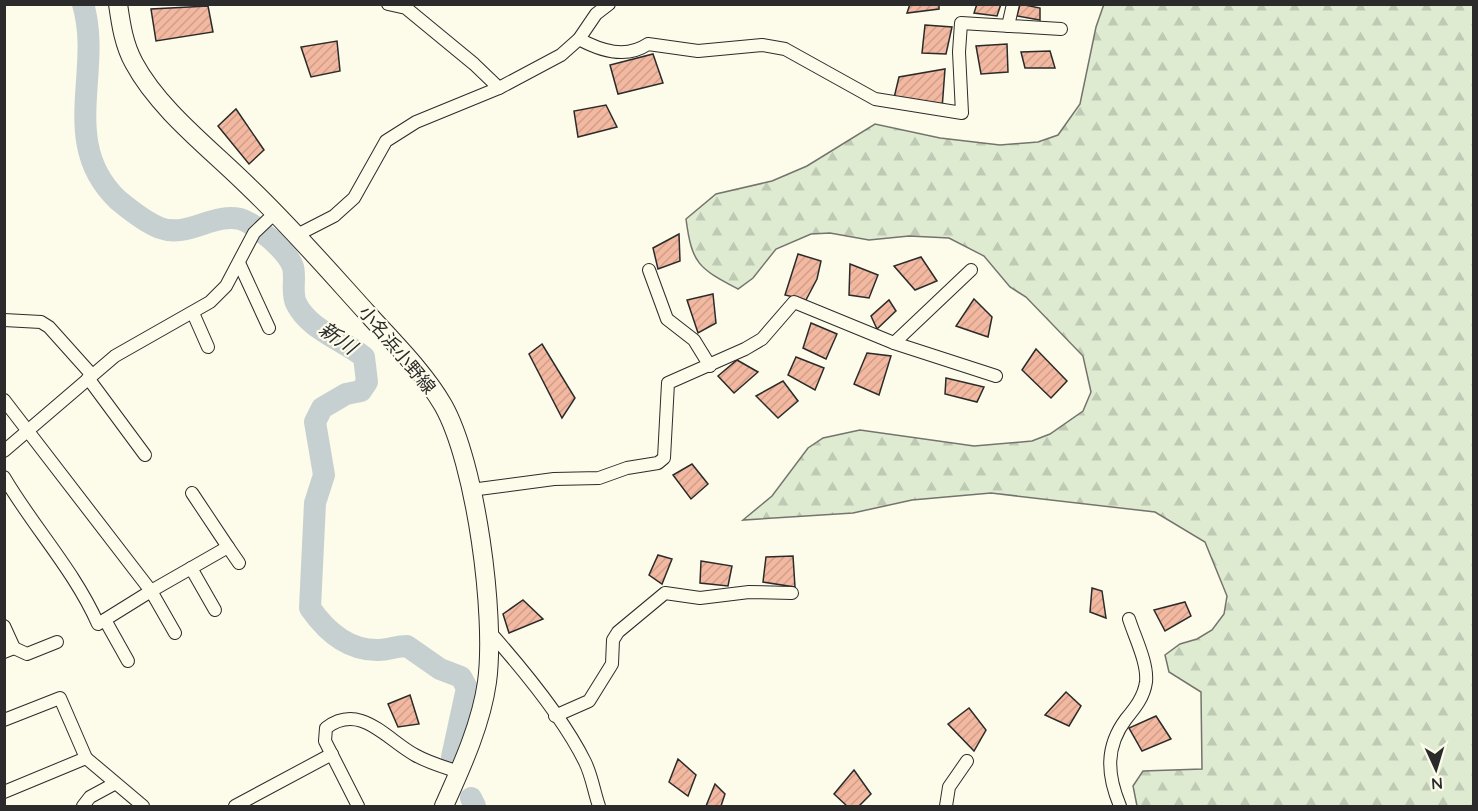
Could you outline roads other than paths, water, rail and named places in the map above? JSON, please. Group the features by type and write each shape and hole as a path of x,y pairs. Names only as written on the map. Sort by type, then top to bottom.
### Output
{"main road":[{"name":"小名浜小野線","path":"118,4 122,34 134,63 154,94 272,216 297,235 427,382 443,406 455,435 471,490 483,562 489,631 487,683 459,772 444,807"}],"street":[{"path":"388,4 406,8 474,64 499,88"},
{"path":"297,235 334,216 349,203 386,141 416,122 499,88 561,56 579,39 596,14 609,4"},
{"path":"1008,26 1014,4"},
{"path":"579,39 609,52 625,52 648,44 698,51 762,45 797,54 874,99 962,113 959,52 961,23 1061,29"},
{"path":"4,451 90,376 138,341 210,302 226,286 240,265 254,233 272,216"},
{"path":"240,265 268,328"},
{"path":"649,270 667,319 694,340 710,366"},
{"path":"894,343 971,270"},
{"path":"471,490 554,479 599,478 627,468 658,463 664,458 668,383 675,378 710,366 762,339 794,302 894,343 996,376"},
{"path":"193,313 208,347"},
{"path":"4,320 41,322 49,327 90,376 145,455"},
{"path":"4,400 152,591 175,633"},
{"path":"4,477 24,511 85,594 98,624 228,547"},
{"path":"192,493 239,563"},
{"path":"191,568 215,610"},
{"path":"555,717 590,701 612,664 614,640 618,632 665,593 700,598 749,592 792,593"},
{"path":"1120,807 1112,786 1111,746 1118,731 1139,702 1146,673 1130,619"},
{"path":"105,620 128,661"},
{"path":"4,626 9,650 27,654 57,642"},
{"path":"489,631 577,746 587,765 598,807"},
{"path":"4,720 60,698 87,758 143,807"},
{"path":"358,807 325,741 326,729 336,721 357,718 369,722 417,757 459,772"},
{"path":"235,807 332,754"},
{"path":"4,792 87,758"},
{"path":"946,807 949,787 967,761"},
{"path":"83,807 90,797 114,784"}],"waterway":[{"name":"新川","path":"83,4 88,29 86,131 90,155 100,178 118,200 143,219 160,228 180,230 230,218 240,219 252,225 276,244 291,262 294,272 295,299 302,312 317,327 364,357 367,382 361,391 346,394 322,408 315,422 324,475 315,503 310,608 331,632 348,643 379,650 407,646 440,669 461,677 467,688 452,757"},
{"name":"新川","path":"471,798 475,806"}]}
